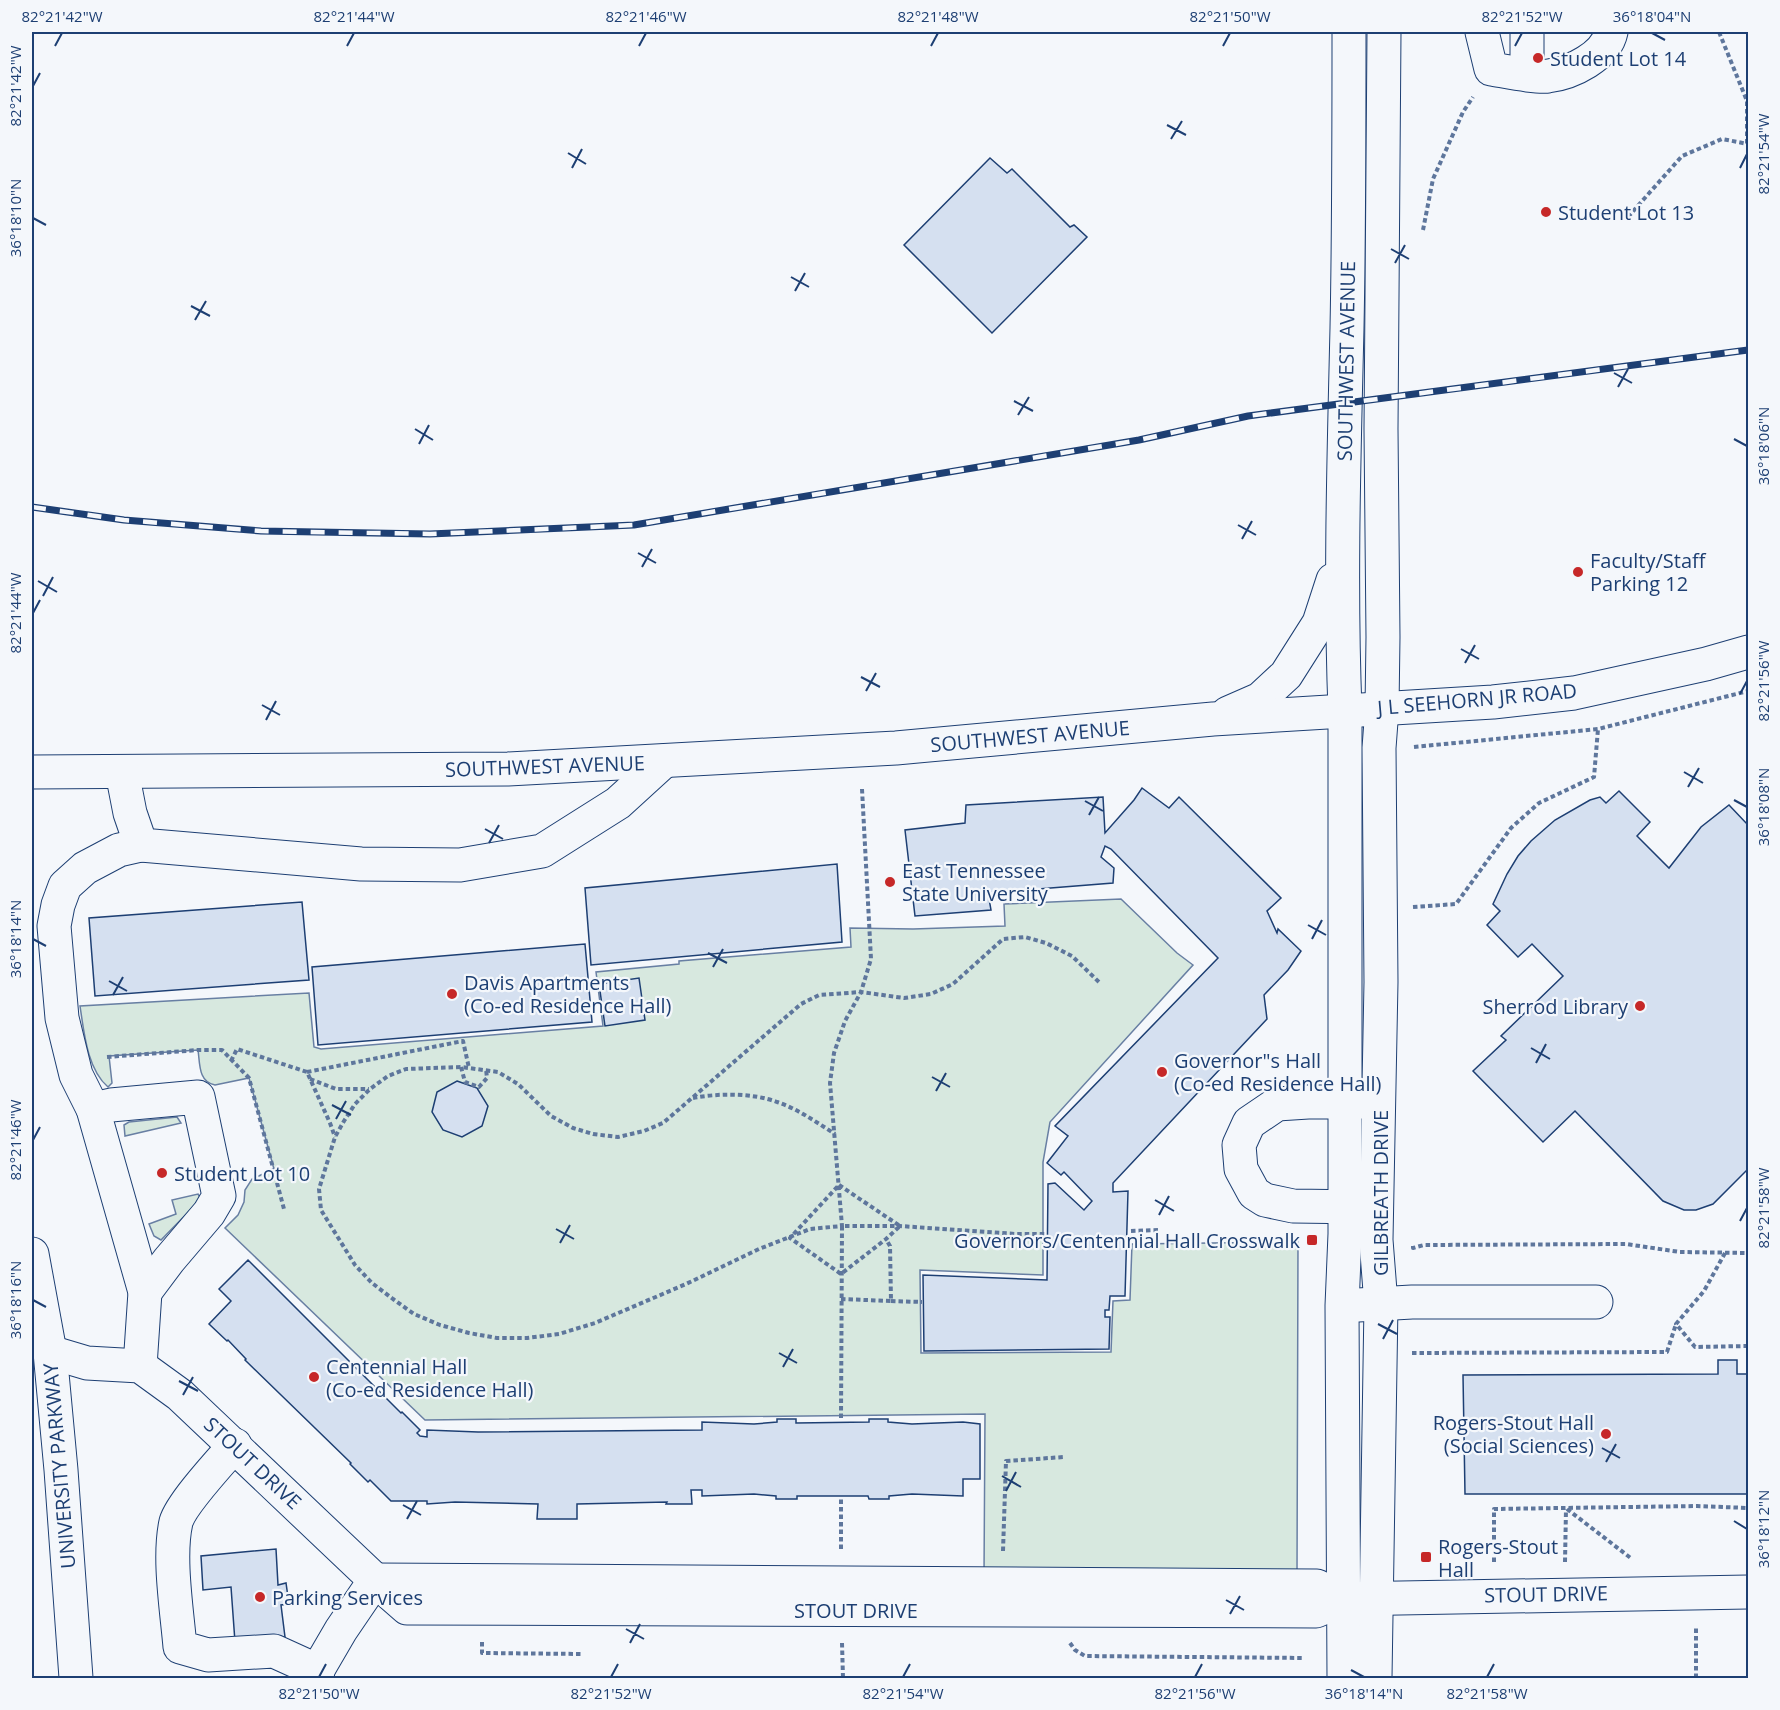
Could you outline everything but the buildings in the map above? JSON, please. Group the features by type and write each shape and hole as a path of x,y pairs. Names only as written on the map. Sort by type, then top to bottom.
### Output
{"main road":[{"name":"SOUTHWEST AVENUE","path":"33,773 508,769 896,748 1213,719 1345,710 1342,552 1348,255 1349,32"},
{"name":"SOUTHWEST AVENUE","path":"1382,708 1381,429 1384,32"},
{"path":"1482,32 1491,69 1548,76 1588,62 1610,39 1611,32"},
{"path":"1527,32 1527,73"},
{"path":"1213,719 1260,699 1286,675 1319,622 1342,552"},
{"name":"J L SEEHORN JR ROAD","path":"1345,710 1493,702 1574,693 1706,664 1749,652"},
{"name":"GILBREATH DRIVE","path":"1375,1678 1381,1304 1376,1240 1382,982 1379,748 1382,708"},
{"name":"GILBREATH DRIVE","path":"1344,1678 1342,1306 1345,710"},
{"path":"41,1352 87,1363 140,1366 145,1292 93,1109 76,1075 62,1018 54,926 65,886 85,868 119,850 141,845 361,864 460,865 542,850 618,803 663,761"},
{"path":"122,772 130,813 141,845"},
{"path":"93,1109 198,1098 219,1196 210,1213 168,1260 145,1292"},
{"path":"1377,1206 1293,1206 1265,1200 1254,1193 1241,1169 1239,1145 1249,1123 1277,1104 1379,1102"},
{"name":"UNIVERSITY PARKWAY","path":"32,1254 41,1352 61,1470 76,1678"},
{"path":"1342,1306 1412,1302 1596,1302"},
{"name":"STOUT DRIVE","path":"140,1366 180,1395 235,1445 375,1580 634,1595 1006,1583 1317,1586 1344,1599 1749,1592"},
{"path":"235,1445 195,1493 177,1521 174,1559 180,1647 208,1655 274,1651 316,1675 341,1630 375,1580"}],"path":[{"path":"1628,217 1682,156 1722,139 1748,144 1748,101 1719,32"},
{"path":"1423,230 1432,179 1463,112 1491,69"},
{"path":"1413,907 1456,904 1511,828 1539,803 1594,777 1598,729"},
{"path":"841,1418 842,1226 830,1083 834,1053 845,1021 861,992 871,958 862,789"},
{"path":"1045,1233 1016,1234 900,1226 842,1226 810,1229 759,1249 686,1284 595,1323 559,1334 527,1338 497,1338 440,1325 414,1314 372,1283 350,1257 321,1210 319,1189 335,1137 355,1104 388,1076 406,1069 461,1067 498,1072 518,1084 551,1116 573,1128 592,1134 618,1137 644,1131 663,1123 801,1004 819,995 861,992 904,998 931,994 953,984 1003,939 1025,937 1046,943 1072,956 1100,983"},
{"path":"231,1061 237,1049 307,1072 463,1041 469,1068"},
{"path":"461,1067 465,1082 479,1087 488,1077 486,1069"},
{"path":"307,1072 335,1137"},
{"path":"310,1079 336,1089 370,1089"},
{"path":"692,1098 710,1095 747,1096 775,1101 797,1110 835,1134"},
{"path":"839,1185 900,1226"},
{"path":"790,1238 839,1185"},
{"path":"841,1274 900,1226"},
{"path":"1131,1231 1159,1230"},
{"path":"790,1238 841,1274"},
{"path":"886,1239 890,1246 891,1301"},
{"path":"1413,1248 1424,1245 1626,1244 1680,1252 1749,1253"},
{"path":"1412,1364 1412,1353 1667,1352 1676,1324 1704,1291 1725,1253"},
{"path":"841,1299 922,1302"},
{"path":"1676,1324 1695,1347 1749,1346"},
{"path":"1006,1583 1005,1461 1064,1457"},
{"path":"841,1498 841,1554"},
{"path":"1494,1566 1494,1509 1697,1506 1749,1508"},
{"path":"1566,1509 1639,1565 1628,1565"},
{"path":"1566,1509 1564,1565 1575,1565"},
{"path":"1696,1623 1696,1678"},
{"path":"842,1632 843,1678"},
{"path":"1068,1639 1075,1650 1085,1656 1304,1658"}],"shaded area":[{"path":"1121,899 1177,953 1193,965 1050,1122 1043,1162 1043,1275 920,1270 921,1353 1111,1352 1113,1301 1130,1300 1132,1244 1298,1242 1297,1577 984,1577 985,1414 425,1420 225,1228 238,1215 244,1202 245,1190 252,1179 274,1169 249,1078 215,1085 209,1083 201,1071 198,1050 109,1056 112,1083 108,1087 95,1070 91,1060 80,1006 309,993 314,1047 321,1049 603,1026 596,972 679,964 679,961 851,947 850,928 913,929 1005,926 1004,904"},
{"path":"177,1117 181,1123 125,1136 124,1125 129,1122"},
{"path":"198,1194 201,1199 161,1240 154,1236 149,1224 176,1214 172,1200"}],"railway":[{"path":"32,507 124,520 261,531 430,534 634,525 1139,440 1248,416 1748,350"}],"place":[{"name":"Student Lot 14","path":"1538,58"},
{"name":"Student Lot 13","path":"1546,212"},
{"name":"Faculty/Staff Parking 12","path":"1578,572"},
{"name":"East Tennessee State University","path":"890,882"},
{"name":"Davis Apartments (Co-ed Residence Hall)","path":"452,994"},
{"name":"Sherrod Library","path":"1640,1006"},
{"name":"Governor\"s Hall (Co-ed Residence Hall)","path":"1162,1072"},
{"name":"Student Lot 10","path":"162,1173"},
{"name":"Governors/Centennial Hall Crosswalk","path":"1312,1240"},
{"name":"Centennial Hall (Co-ed Residence Hall)","path":"314,1377"},
{"name":"Rogers-Stout Hall (Social Sciences)","path":"1606,1434"},
{"name":"Rogers-Stout Hall","path":"1426,1557"},
{"name":"Parking Services","path":"260,1597"}]}
